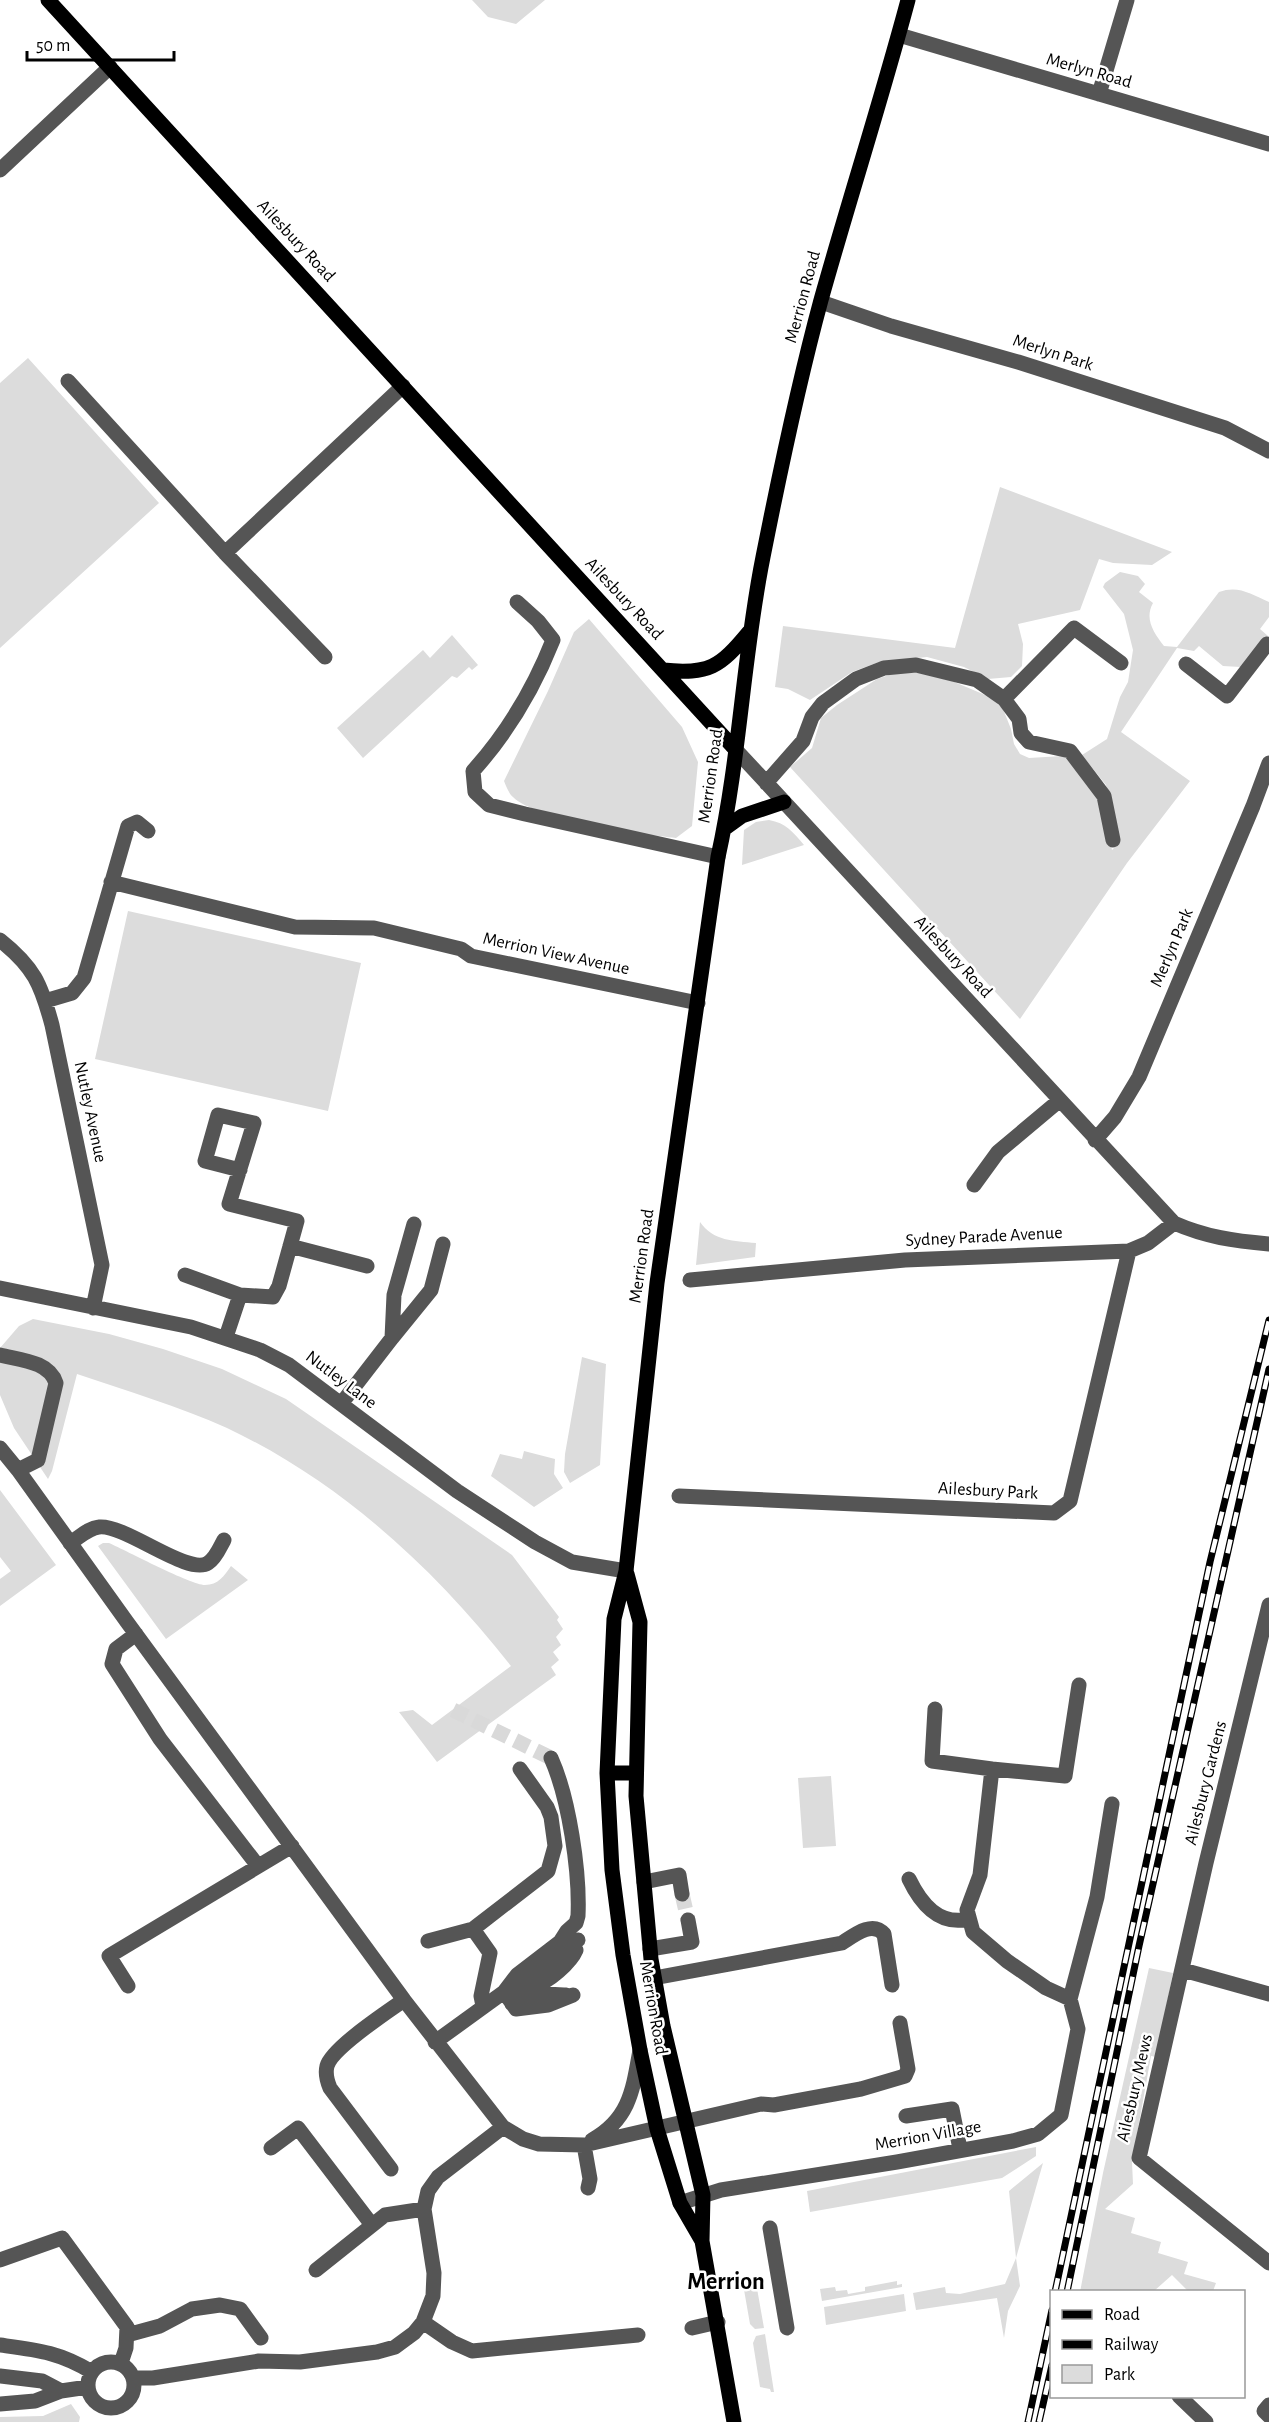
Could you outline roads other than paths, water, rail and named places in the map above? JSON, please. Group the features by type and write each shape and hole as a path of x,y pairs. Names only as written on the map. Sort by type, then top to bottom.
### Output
{"main road":[{"name":"Ailesbury Road","path":"48,0 735,749"},
{"name":"Merrion Road","path":"702,2241 680,2203 657,2129 623,1955 612,1870 607,1773 614,1619 626,1571 657,1283 718,857 724,829 749,632 788,439 821,302 908,0"},
{"path":"663,670 697,672 711,667 726,660 749,632"},
{"path":"724,829 742,816 784,802"},
{"name":"Merrion Road","path":"626,1571 640,1622 636,1796 650,1949 663,2026 703,2195 702,2241 734,2422"},
{"path":"607,1773 636,1773"}],"street":[{"path":"1099,94 1127,0"},
{"name":"Merlyn Road","path":"898,35 1269,144"},
{"path":"0,170 110,67"},
{"name":"Merlyn Park","path":"821,302 1225,428 1269,451"},
{"path":"68,381 225,553 325,657"},
{"path":"225,553 403,386"},
{"path":"517,602 538,621 553,640 532,688 497,745 474,771 475,792 489,805 718,857"},
{"path":"1004,699 1074,628 1121,663"},
{"path":"1186,664 1227,696 1267,644 1269,646"},
{"path":"766,783 803,741 812,717 823,703 856,679 884,668 916,665 977,680 1004,699 1019,719 1022,733 1029,742 1070,751 1104,796 1113,840"},
{"name":"Ailesbury Road","path":"735,749 1174,1223"},
{"name":"Merlyn Park","path":"1095,1140 1115,1117 1139,1077 1269,763"},
{"path":"45,1001 72,993 84,978 128,826 137,822 148,831"},
{"name":"Merrion View Avenue","path":"111,882 295,927 374,928 461,949 471,956 698,1003"},
{"name":"Nutley Avenue","path":"0,940 29,966 45,1001 102,1265 93,1308"},
{"path":"974,1185 998,1152 1060,1100"},
{"path":"185,1275 240,1296 273,1298 279,1286 297,1221 229,1204 240,1170"},
{"path":"1174,1223 1195,1232 1225,1240 1269,1244"},
{"name":"Sydney Parade Avenue","path":"690,1280 905,1260 1130,1251 1148,1243 1174,1223"},
{"path":"392,1338 394,1295 414,1224"},
{"path":"341,1404 431,1290 443,1244"},
{"path":"290,1246 367,1266"},
{"name":"Ailesbury Park","path":"679,1496 1054,1513 1070,1501 1130,1251"},
{"name":"Nutley Lane","path":"0,1288 191,1327 260,1350 289,1365 457,1491 535,1542 572,1562 626,1571"},
{"path":"226,1337 240,1296"},
{"path":"0,1354 42,1366 49,1370 56,1383 38,1460 18,1470"},
{"path":"0,1448 435,2042 503,2127 523,2139 539,2144 584,2145 685,2123 727,2111 850,2091 897,2079 905,2076 908,2069 900,2023"},
{"path":"70,1544 90,1530 106,1527 172,1557 201,1565 207,1564 213,1558 224,1540"},
{"name":"Ailesbury Gardens","path":"1183,1970 1269,1605"},
{"path":"136,1634 116,1649 112,1664 160,1738 258,1866"},
{"path":"935,1709 932,1761 1065,1776 1079,1685"},
{"path":"435,2042 524,1984 535,1985 545,1981 576,1953 578,1940 576,1923 579,1904 572,1845 564,1794 550,1758"},
{"path":"428,1941 473,1929 548,1871 555,1846 551,1817 547,1807 520,1769"},
{"path":"992,1769 981,1875 967,1910 973,1932 1007,1961 1046,1988 1070,1999"},
{"name":"Merrion Village","path":"680,2203 721,2190 1013,2141 1038,2134 1062,2115 1078,2029 1070,1999 1097,1897 1112,1804"},
{"path":"128,1986 109,1956 292,1846"},
{"path":"644,1882 679,1875 682,1894"},
{"path":"909,1879 917,1896 937,1915 956,1922 969,1919"},
{"path":"650,1949 692,1942 688,1920"},
{"path":"498,2000 517,1975 560,1942 576,1923"},
{"path":"654,1978 842,1943 856,1932 873,1928 884,1934 892,1985"},
{"path":"473,1929 490,1953 481,1996 498,2000"},
{"path":"498,2000 494,1982 499,1950"},
{"path":"1183,1970 1269,1994"},
{"name":"Ailesbury Mews","path":"1183,1970 1139,2158 1269,2263"},
{"path":"391,2169 330,2088 326,2078 327,2066 332,2055 404,2000"},
{"path":"584,2145 602,2134 622,2112 632,2094 640,2050"},
{"path":"906,2116 952,2109 960,2150"},
{"path":"134,2378 153,2378 259,2361 300,2362 378,2352 395,2347 414,2334 423,2322 434,2296 434,2272 424,2209 428,2191 438,2177 503,2127"},
{"path":"272,2148 298,2128 372,2225"},
{"path":"584,2145 590,2179 588,2187"},
{"path":"316,2270 385,2215 424,2209"},
{"path":"770,2228 787,2328"},
{"path":"0,2260 62,2238 127,2327 126,2348 121,2363"},
{"path":"127,2335 160,2326 192,2308 220,2305 240,2309 261,2338"},
{"path":"423,2322 452,2342 472,2351 638,2335"},
{"path":"693,2328 718,2322"},
{"path":"0,2345 52,2353 72,2360 90,2380 93,2400 113,2415 131,2396 134,2378 121,2363 101,2363 90,2380 35,2401 0,2404"},
{"path":"0,2376 42,2381 61,2391"},
{"path":"1180,2398 1204,2420"},
{"path":"1269,2406 1264,2411 1269,2416"}],"tunnel":[{"path":"453,1710 551,1758"},
{"path":"682,1894 688,1920"}],"railway":[{"path":"1055,2290 1210,1562 1269,1320"},
{"path":"1067,2290 1139,1946 1269,1369"},
{"path":"1028,2422 1050,2319"},
{"path":"1039,2422 1050,2374"}],"district":[{"name":"Merrion","path":"726,2282"}]}
